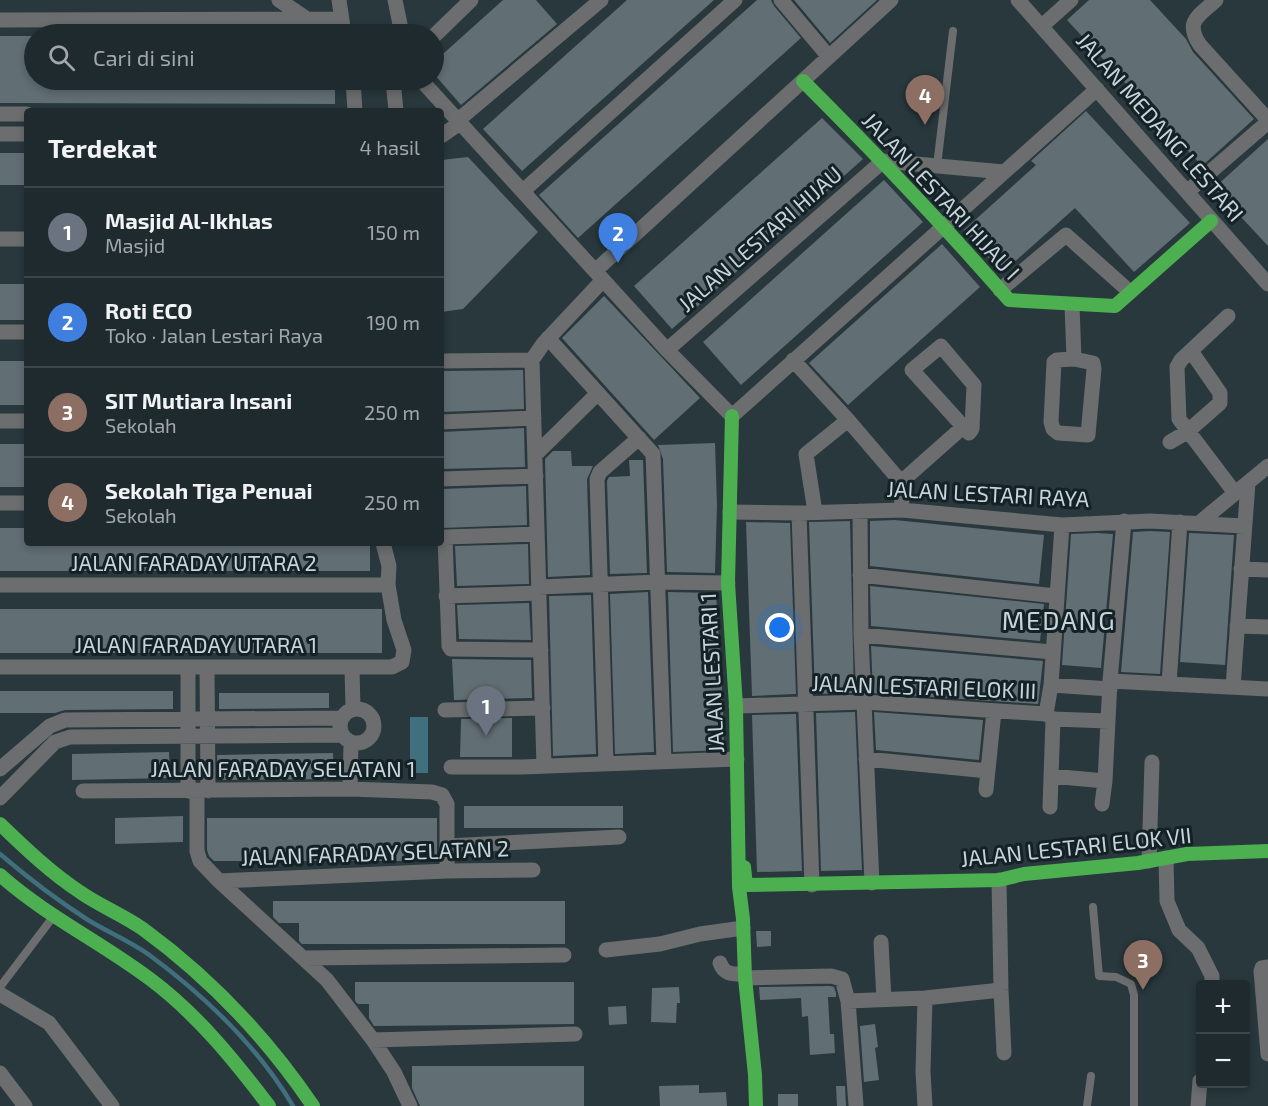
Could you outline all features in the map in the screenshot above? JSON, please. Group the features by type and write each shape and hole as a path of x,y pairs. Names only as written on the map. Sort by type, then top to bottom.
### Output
{"street":[{"path":"279,0 307,19"},
{"path":"339,0 342,24"},
{"path":"395,0 400,24"},
{"path":"444,26 471,0"},
{"path":"444,134 601,0"},
{"path":"523,191 735,0"},
{"path":"781,0 829,57"},
{"path":"544,766 532,360 599,275 891,0"},
{"name":"JALAN MEDANG LESTARI","path":"1018,0 1210,221 1268,284"},
{"path":"1042,26 1071,0"},
{"path":"1187,192 1268,121 1194,36 1192,28 1194,20 1216,0"},
{"path":"0,20 341,19"},
{"name":"JALAN LESTARI HIJAU I","path":"803,81 884,161 1008,300 1113,307 1210,221"},
{"path":"430,90 667,350 732,416 1097,89"},
{"path":"354,90 355,108"},
{"path":"394,90 396,108"},
{"path":"0,114 24,114"},
{"path":"0,134 24,134"},
{"path":"884,161 1004,172"},
{"name":"JALAN LESTARI HIJAU","path":"667,350 884,161"},
{"path":"1000,290 1066,235 1130,292"},
{"path":"0,239 24,239"},
{"path":"1072,305 1074,359"},
{"path":"1228,316 1176,367 1179,419 1235,493"},
{"path":"0,332 24,332"},
{"path":"548,338 639,438 654,458 664,761"},
{"path":"939,346 974,385 972,429 969,433 963,427 912,370 939,346"},
{"path":"1170,442 1188,432 1220,403 1220,393 1191,351"},
{"path":"1074,359 1093,363 1088,435 1058,434 1053,429 1054,362 1074,359"},
{"path":"444,361 532,360"},
{"path":"793,360 901,482 902,510"},
{"path":"535,455 598,393"},
{"name":"JALAN LESTARI 1","path":"732,416 728,583 736,706 739,887 756,1106"},
{"path":"444,422 534,418"},
{"path":"815,512 806,454 848,420"},
{"path":"0,421 24,421"},
{"path":"901,482 963,427"},
{"path":"606,763 599,585 598,475 639,438"},
{"path":"1199,523 1268,466"},
{"path":"444,479 536,476"},
{"path":"1233,687 1248,483"},
{"path":"0,503 24,503"},
{"name":"JALAN LESTARI RAYA","path":"730,512 799,513 902,510 1062,525 1124,521 1244,526"},
{"path":"860,511 861,634 872,883"},
{"path":"799,513 812,885"},
{"path":"1102,804 1124,521"},
{"path":"1169,684 1180,522"},
{"path":"1050,807 1049,717 1062,525"},
{"path":"537,534 445,537 446,596 451,649 541,650"},
{"path":"384,546 389,566 388,585"},
{"path":"1241,569 1268,570"},
{"path":"860,575 1056,596"},
{"path":"446,596 658,582 728,583"},
{"name":"JALAN FARADAY UTARA 2","path":"0,585 388,585"},
{"name":"JALAN FARADAY UTARA 1","path":"0,667 392,667 402,662 404,650 394,620 388,585"},
{"path":"1237,626 1268,627"},
{"path":"861,634 1052,652"},
{"path":"188,667 188,737 198,791 200,861 327,980 373,1040 394,1072 410,1106"},
{"path":"198,791 208,737 207,667"},
{"path":"350,789 347,739 340,727 347,714 352,668"},
{"path":"1051,686 1169,684 1268,689"},
{"name":"JALAN LESTARI ELOK III","path":"736,706 864,702 1108,721"},
{"path":"445,710 543,708"},
{"path":"0,769 50,726 65,720 208,721 347,714 364,710 372,716 375,726 371,736 362,742 347,739 70,737 55,742 0,798"},
{"path":"986,790 994,711"},
{"path":"451,767 737,759"},
{"path":"866,759 988,771"},
{"path":"1149,861 1152,762"},
{"path":"1051,776 1105,781"},
{"name":"JALAN FARADAY SELATAN 1","path":"83,791 350,789 432,792 442,795 447,804 447,871"},
{"name":"JALAN LESTARI ELOK VII","path":"736,808 740,812 741,819 745,885 999,880 1024,874 1149,861 1187,854 1268,851"},
{"path":"0,824 31,855 80,892 148,933 211,984 269,1046 313,1106"},
{"name":"JALAN FARADAY SELATAN 2","path":"447,846 619,837"},
{"path":"1166,858 1169,908 1179,930 1198,948 1212,980"},
{"name":"JALAN FARADAY SELATAN 2","path":"219,881 447,871 533,870"},
{"path":"0,875 14,889 134,968 192,1016 248,1077 269,1106"},
{"path":"999,880 1004,1053"},
{"path":"606,950 660,945 700,934 743,928"},
{"path":"881,942 884,1000"},
{"path":"305,958 564,955"},
{"path":"720,963 727,972 745,976 831,976 842,980 848,1001 856,1105"},
{"path":"1268,968 1261,970 1268,1054"},
{"path":"848,1001 925,998 1001,990"},
{"path":"0,994 49,1023 108,1101"},
{"path":"925,998 923,1071 925,1106"},
{"path":"373,1040 575,1035"},
{"path":"0,1073 25,1106"},
{"path":"1198,1106 1199,1088"}],"lane":[{"path":"937,166 952,31"},
{"path":"1093,907 1099,976 1116,977 1131,984 1134,995 1134,1106"},
{"path":"0,987 54,916"},
{"path":"1087,1106 1091,1076"}],"water":[{"path":"410,717 428,717 428,773 410,773"}],"building":[{"path":"503,0 536,0 557,24 461,105 444,85 444,53"},
{"path":"627,0 714,0 522,171 483,129"},
{"path":"757,0 771,0 801,38 578,238 539,195"},
{"path":"794,0 877,0 830,43"},
{"path":"1089,0 1150,0 1186,39 1193,52 1254,119 1202,166 1067,20"},
{"path":"0,36 24,36 24,90 335,90 335,104 0,103"},
{"path":"1086,111 1190,223 1134,272 1075,208 1002,273 964,230 1036,165 1031,161"},
{"path":"822,118 863,159 672,329 634,286"},
{"path":"1268,139 1268,246 1214,188"},
{"path":"0,153 24,153 24,185 0,185"},
{"path":"468,157 538,232 463,309 444,312 444,160"},
{"path":"884,180 923,222 741,385 703,342"},
{"path":"942,244 980,287 848,405 809,363"},
{"path":"0,284 24,284 24,320 0,320"},
{"path":"604,296 700,398 654,440 562,338"},
{"path":"0,361 24,361 24,405 0,405"},
{"path":"523,370 524,409 444,412 444,371"},
{"path":"524,428 525,467 444,469 444,432"},
{"path":"715,443 717,505 715,573 667,572 663,459 658,445"},
{"path":"0,444 24,444 24,487 0,487"},
{"path":"553,451 571,451 572,466 593,466 587,479 590,575 548,577 545,459"},
{"path":"629,460 643,460 647,573 610,574 607,481 609,477 630,476"},
{"path":"526,486 527,525 444,528 444,489"},
{"path":"895,520 1044,535 1039,584 870,566 870,521"},
{"path":"850,521 854,693 815,694 809,522"},
{"path":"746,522 790,523 796,694 752,696"},
{"path":"0,528 24,528 24,546 370,546 370,571 0,571"},
{"path":"1133,532 1170,532 1160,674 1121,672"},
{"path":"1189,533 1234,535 1225,665 1180,662"},
{"path":"1071,534 1113,534 1101,668 1062,665"},
{"path":"528,544 529,584 457,586 455,546"},
{"path":"870,586 1044,604 1040,641 871,626"},
{"path":"648,592 654,752 615,754 610,594"},
{"path":"668,592 716,593 724,750 673,752"},
{"path":"591,595 596,754 553,756 549,596"},
{"path":"529,603 531,640 459,639 457,605"},
{"path":"0,609 382,609 382,653 0,653"},
{"path":"871,646 1043,661 1038,704 873,693"},
{"path":"452,659 531,660 532,698 454,700"},
{"path":"0,691 173,691 173,709 0,713"},
{"path":"219,693 329,693 329,708 219,709"},
{"path":"855,712 862,870 821,871 816,713"},
{"path":"874,712 983,720 979,760 876,750"},
{"path":"796,714 802,871 757,872 752,715"},
{"path":"512,718 512,757 460,757 461,719"},
{"path":"169,752 170,778 72,780 72,754"},
{"path":"333,753 334,779 218,780 217,755"},
{"path":"464,806 623,806 623,828 464,828"},
{"path":"183,816 183,842 115,844 115,818"},
{"path":"207,818 437,818 437,861 214,861 207,850"},
{"path":"273,901 565,901 565,944 302,944 299,941 299,923 279,923 273,917"},
{"path":"756,931 771,931 771,946 757,947"},
{"path":"355,982 574,982 574,1024 374,1026 369,1018 369,1004 358,1004 355,1001"},
{"path":"679,987 680,1003 677,1003 676,1023 651,1022 652,988"},
{"path":"759,987 834,987 836,993 836,997 828,997 830,1034 834,1034 835,1053 810,1055 808,1016 802,1017 801,998 760,1000"},
{"path":"626,1006 627,1024 609,1025 608,1007"},
{"path":"875,1024 879,1080 864,1082 860,1026"},
{"path":"412,1066 584,1066 584,1106 420,1106 412,1088"},
{"path":"699,1085 699,1093 726,1092 727,1106 660,1106 659,1086"},
{"path":"836,1086 845,1086 846,1106 837,1106"},
{"path":"778,1094 798,1094 798,1106 778,1106"}],"waterway":[{"path":"0,854 65,905 148,954 190,987 246,1042 263,1062 293,1106"}],"traffic: fast":[{"path":"803,81 908,189 1009,300 1115,306 1211,221"},
{"path":"732,416 728,583 736,706 739,887 756,1106"},
{"path":"0,824 59,877 143,929 191,968 257,1033 313,1106"},
{"path":"744,867 746,885 999,880 1024,874 1138,863 1187,854 1268,851"},
{"path":"0,875 36,903 150,979 184,1007 214,1038 269,1106"}],"place":[{"name":"Sekolah Tiga Penuai","path":"925,125"},
{"name":"Roti ECO","path":"618,263"},
{"name":"Masjid Al-Ikhlas","path":"486,736"},
{"name":"SIT Mutiara Insani","path":"1143,990"}],"district":[{"name":"MEDANG","path":"1059,621"}]}
